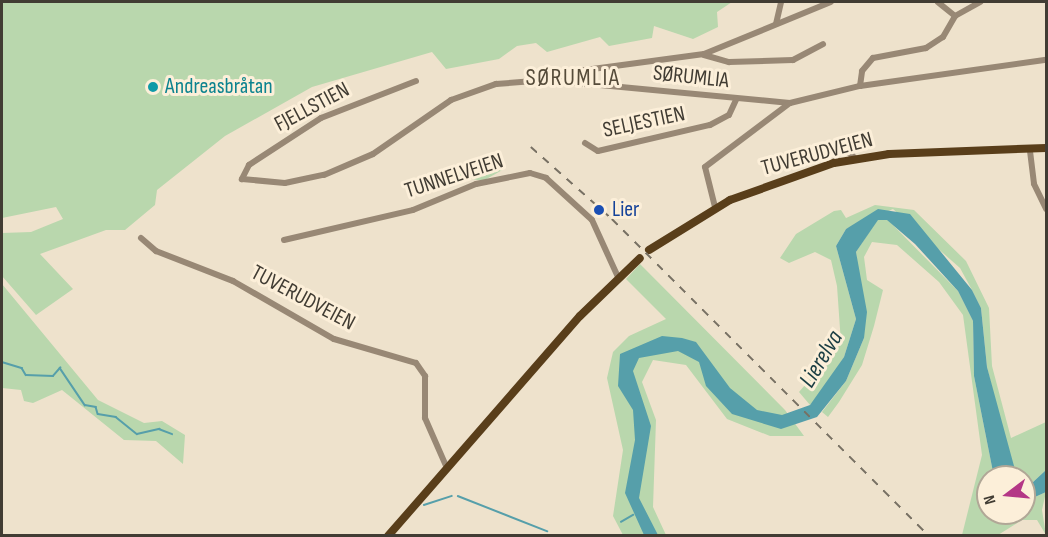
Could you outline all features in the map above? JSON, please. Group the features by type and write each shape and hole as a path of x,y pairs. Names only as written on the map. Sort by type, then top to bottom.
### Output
{"main road":[{"name":"TUVERUDVEIEN","path":"649,250 715,207 834,163 856,159 1030,151 1047,148"},
{"path":"388,536 618,277 640,258"}],"street":[{"path":"776,24 782,2"},
{"path":"552,81 585,70 704,54 831,2"},
{"path":"938,2 955,16"},
{"path":"860,86 862,71 873,58 929,47 948,31 955,16 980,2"},
{"path":"704,54 723,61 793,60 823,44"},
{"name":"SØRUMLIA","path":"245,182 285,183 324,175 374,154 460,96 496,84 552,81 736,100 790,103 860,86 1047,60"},
{"name":"FJELLSTIEN","path":"245,182 241,177 249,165 305,127 416,81"},
{"name":"SELJESTIEN","path":"585,143 598,151 710,125 729,115 736,100"},
{"path":"715,207 705,167 790,103"},
{"path":"834,163 841,146 856,159"},
{"path":"1030,151 1035,184 1047,208"},
{"name":"TUNNELVEIEN","path":"284,240 413,210 476,184 530,173 546,178 592,220 618,277"},
{"name":"TUVERUDVEIEN","path":"141,238 156,251 233,281 334,339 416,363 425,376 425,418 447,468"}],"green space":[{"path":"2,2 732,2 717,12 718,27 693,39 654,26 652,38 609,46 600,37 547,52 536,43 517,46 499,59 446,69 432,52 312,87 225,136 157,190 155,205 125,230 106,230 40,254 73,289 36,315 2,276 2,233 31,232 63,219 56,207 2,218"},
{"path":"502,163 504,169 483,181 456,176 467,165"},
{"path":"875,205 914,210 966,261 989,308 992,366 1011,438 1046,422 1046,470 1036,479 1036,465 1011,465 987,367 981,308 972,290 960,268 893,209 846,229 836,246 856,319 844,357 821,393 810,405 799,392 841,343 837,286 831,260 815,252 789,263 780,258 796,234 834,211 841,210 846,218"},
{"path":"887,219 958,291 973,321 974,376 992,465 980,465 982,455 963,315 939,282 897,245 872,242 864,257 867,280 883,290 874,326 862,365 828,417 822,412 846,381 864,338 856,252 877,220"},
{"path":"640,264 785,410 804,436 770,436 727,419 686,365 653,360 642,382 656,420 653,507 666,535 623,535 613,516 623,450 607,378 613,352 629,336 666,319 626,279"},
{"path":"2,284 98,400 144,423 162,421 185,435 183,464 156,441 124,440 62,390 33,403 24,401 21,390 2,388"},
{"path":"976,479 976,525 1014,525 998,535 962,535"},
{"path":"1046,492 1042,510 1046,535 1037,520 1036,497"}],"water":[{"path":"878,209 910,214 972,290 981,308 987,367 1014,465 992,465 974,376 973,321 958,291 915,244 887,220 878,220 856,252 867,312 864,338 846,381 817,417 781,429 732,414 706,386 699,362 678,351 639,358 633,371 651,426 639,498 658,535 644,535 625,493 635,440 633,410 618,386 620,354 662,336 682,338 696,342 730,388 757,410 782,415 810,405 844,357 856,319 836,246 846,229"},
{"path":"1046,470 1046,492 1036,497 1036,479"}],"waterway":[{"path":"2,362 22,368 26,375 53,376 60,368 85,405 96,407 98,414 116,417 137,434 159,429 172,434"},
{"path":"424,505 452,496"},
{"path":"458,496 547,531"},
{"path":"621,522 633,515"}],"railway":[{"path":"531,147 612,219 929,536"}],"place":[{"name":"Andreasbråtan","path":"153,87"},
{"name":"Lier","path":"599,210"}],"district":[{"name":"SØRUMLIA","path":"573,78"}],"water label":[{"name":"Lierelva","path":"821,359"}]}
